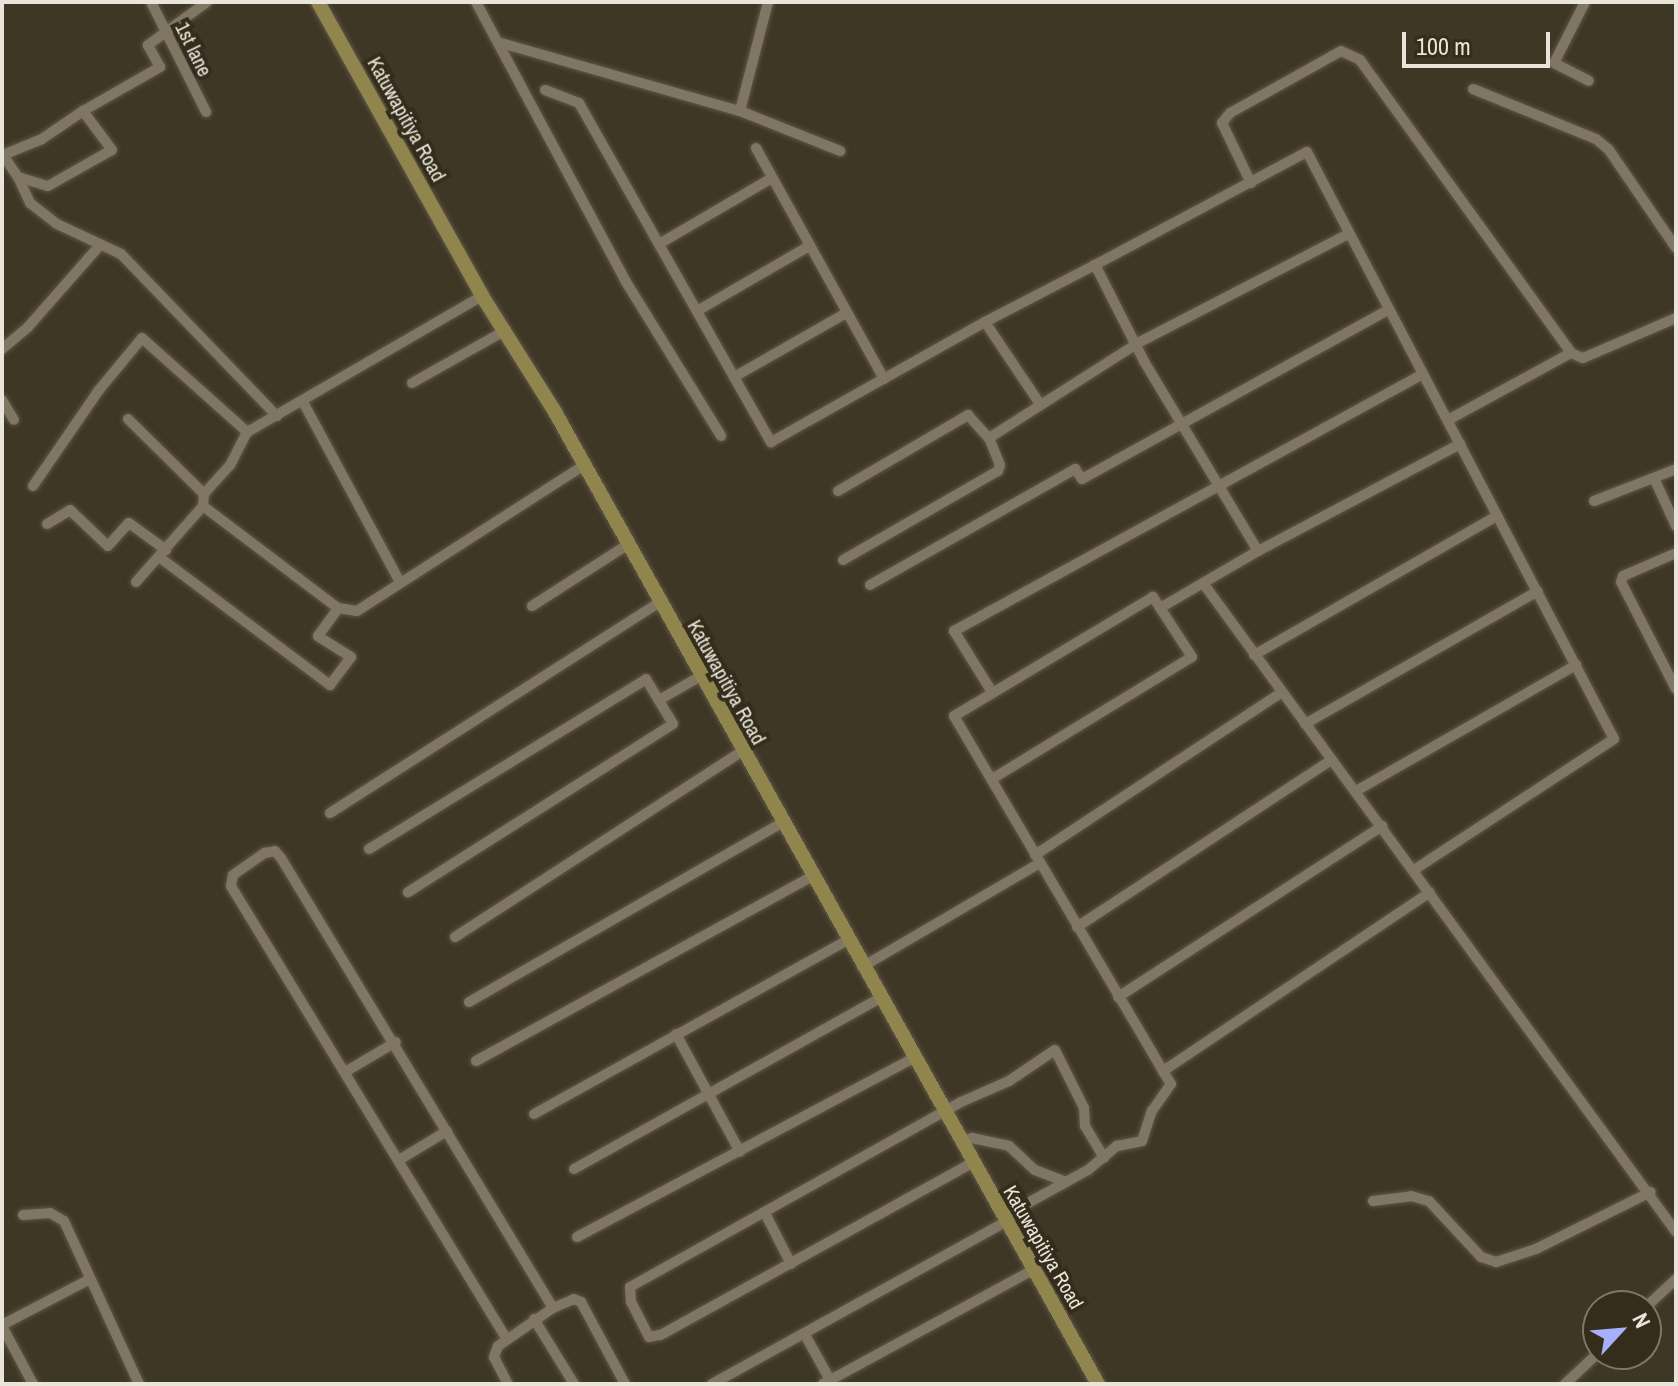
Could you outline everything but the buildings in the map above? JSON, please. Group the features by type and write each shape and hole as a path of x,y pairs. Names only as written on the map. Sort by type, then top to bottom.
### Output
{"street":[{"name":"1st lane","path":"151,2 206,112"},
{"path":"207,2 164,28 148,45 160,67 83,111 42,139 2,154 18,177 30,203 57,224 121,254 277,416"},
{"name":"Katuwapitiya Road","path":"318,2 482,296 506,330 584,465 912,1059 1098,1384"},
{"path":"476,2 501,43 626,282 721,436"},
{"path":"740,111 768,2"},
{"path":"1585,2 1554,63 1589,81"},
{"path":"501,43 740,111 840,151"},
{"path":"1251,183 1222,123 1230,113 1341,51 1360,60 1571,353 1583,358 1676,318"},
{"path":"1473,89 1596,139 1609,150 1676,248"},
{"path":"545,90 579,103 771,442 985,322 1307,152 1614,739 1414,870"},
{"path":"18,177 48,186 112,150 83,111"},
{"path":"756,148 884,379"},
{"path":"659,244 772,178"},
{"path":"989,438 1138,343 1348,234"},
{"path":"2,349 38,317 100,245"},
{"path":"697,311 809,246"},
{"path":"1095,265 1179,421 1258,551"},
{"path":"136,582 162,554 230,465 247,432 482,296"},
{"path":"870,585 1075,469 1082,479 1179,421 1388,310"},
{"path":"734,377 846,313"},
{"path":"985,322 1040,404"},
{"path":"412,383 506,330"},
{"path":"33,486 99,390 142,338 247,432"},
{"path":"1448,420 1571,353"},
{"path":"992,692 954,631 1423,374"},
{"path":"2,400 14,420"},
{"path":"303,402 400,582"},
{"path":"838,491 968,415 989,438 1000,465 998,471 843,560"},
{"path":"128,419 203,500 338,608 357,611 584,465"},
{"path":"1160,608 1258,551 1460,444"},
{"path":"1594,501 1676,469"},
{"path":"1654,478 1676,526"},
{"path":"47,524 70,510 108,546 129,523 162,554 330,685 351,657 318,636 338,608"},
{"path":"1254,655 1497,516"},
{"path":"532,606 627,545"},
{"path":"1676,553 1623,576 1621,582 1676,689"},
{"path":"1203,583 1651,1192 1676,1232"},
{"path":"1305,724 1538,591"},
{"path":"712,1384 1006,1222 1017,1209 1066,1182 1117,1146 1147,1137 1152,1111 1171,1084 954,716 1153,597 1192,657 992,779"},
{"path":"330,813 659,603"},
{"path":"1356,791 1576,665"},
{"path":"659,700 701,676"},
{"path":"369,849 646,679 673,724 408,892"},
{"path":"862,967 1037,859 1281,693"},
{"path":"455,937 742,751"},
{"path":"1077,927 1331,760"},
{"path":"469,1002 783,822"},
{"path":"1118,997 1382,826"},
{"path":"506,1338 231,886 233,875 265,853 275,851 281,858 396,1042 553,1308"},
{"path":"476,1061 813,876"},
{"path":"1163,1071 1430,892"},
{"path":"534,1114 848,940"},
{"path":"574,1169 880,998"},
{"path":"676,1034 740,1152"},
{"path":"345,1072 396,1042"},
{"path":"972,1163 654,1337 639,1319 630,1287 766,1215 944,1112 1009,1081 1055,1050 1084,1108 1085,1126 1104,1158"},
{"path":"577,1237 912,1059"},
{"path":"399,1160 447,1131"},
{"path":"962,1144 972,1138 1009,1146 1035,1170 1066,1182"},
{"path":"1373,1201 1411,1196 1429,1201 1481,1257 1496,1262 1536,1249 1651,1192"},
{"path":"23,1215 50,1213 64,1221 86,1262 88,1280 139,1384"},
{"path":"766,1215 791,1264"},
{"path":"804,1333 826,1382 1033,1270"},
{"path":"33,1384 2,1325 88,1280"},
{"path":"508,1384 494,1357 506,1338 553,1308 574,1299 581,1302 625,1384"},
{"path":"534,1319 574,1384"},
{"path":"1565,1384 1582,1368"}]}
